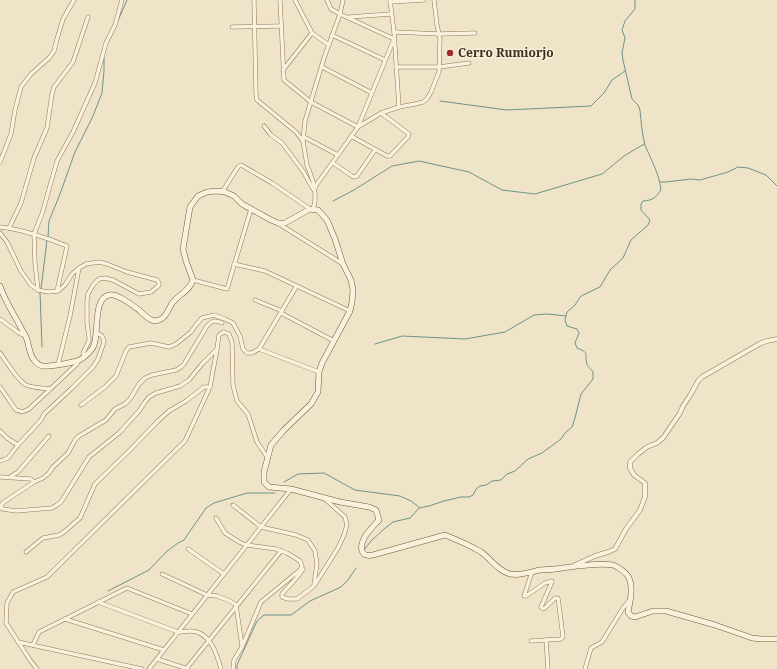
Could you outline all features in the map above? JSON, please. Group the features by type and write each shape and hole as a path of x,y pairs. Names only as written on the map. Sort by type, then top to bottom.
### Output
{"main road":[{"path":"0,286 3,296 26,336 33,359 36,363 42,366 48,366 78,361 94,346 97,334 98,311 101,301 107,295 115,295 121,298 139,310 148,319 155,321 165,317 168,309 174,301 192,285 194,280 183,249 190,207 198,196 207,192 225,192 234,196 242,204 278,223 286,223 312,210 318,210 327,220 336,239 343,264 353,290 352,302 350,311 322,363 319,372 318,392 311,404 271,445 264,472 264,482 269,487 291,489 340,502 369,507 376,510 379,520 363,539 361,548 363,554 367,556 444,536 451,537 481,553 505,572 512,574 604,564 614,565 628,576 631,591 628,612 631,616 635,617 653,611 666,611 715,625 752,638 769,640 777,639"}],"street":[{"path":"0,162 11,134 21,87 31,74 49,58 54,51 63,19 74,0"},
{"path":"38,290 34,234 42,214 57,161 73,132 95,83 106,43 115,25 122,0"},
{"path":"254,0 257,100 304,139 338,155"},
{"path":"280,0 284,80 311,102 358,127"},
{"path":"295,0 312,33 329,45"},
{"path":"327,0 331,9 394,39"},
{"path":"222,192 238,167 241,165 272,183 312,210 315,201 313,181 307,165 305,154 304,139 306,121 340,14 343,0"},
{"path":"398,107 394,32 390,1 424,0"},
{"path":"358,127 381,113 398,107 423,102 427,99 439,72 440,39 434,0"},
{"path":"348,18 391,14"},
{"path":"9,228 20,203 34,158 47,128 54,87 74,62 88,17"},
{"path":"232,27 282,26"},
{"path":"394,32 439,34 476,33"},
{"path":"283,70 312,33"},
{"path":"332,36 385,60"},
{"path":"314,190 358,127 394,39"},
{"path":"396,67 439,67 469,63"},
{"path":"322,67 372,92"},
{"path":"352,136 388,157 409,134 381,113"},
{"path":"264,126 271,135 282,143 314,190"},
{"path":"333,163 354,177 357,176 375,150"},
{"path":"194,280 227,289 251,209"},
{"path":"278,223 343,264"},
{"path":"0,227 34,234 67,246 57,291"},
{"path":"0,233 7,242 21,271 31,285 38,290 48,292 57,291 65,286 72,274 79,268 86,264 98,262 157,280 159,283 151,292 139,294 113,280 105,278 99,279 93,285 88,294 87,301 89,340 83,353 84,356"},
{"path":"234,264 265,271 296,287 350,311"},
{"path":"58,364 70,316 79,268"},
{"path":"81,405 105,387 116,376 129,347 151,343 169,347 176,344 192,332 202,318 214,315 233,323 240,336 243,349 247,353 252,353 259,349 296,287"},
{"path":"255,300 282,312 334,341"},
{"path":"0,319 19,333 26,336"},
{"path":"222,322 225,319"},
{"path":"217,349 189,380 180,386 156,393 149,397 139,411 118,433 89,457 57,506 52,508 16,511 1,508 4,502 49,473 53,467 68,453 79,436 106,420 115,409 125,404 145,378 176,370 181,367 210,322 214,320 222,322"},
{"path":"222,322 224,332"},
{"path":"37,669 6,623 7,603 13,592 47,577 185,441 210,387 219,335 224,332"},
{"path":"224,332 229,334 232,342 233,385 237,401 248,414 257,442 268,458"},
{"path":"0,461 8,458 41,420 44,414 93,367 98,359 104,342 102,336 97,334"},
{"path":"571,567 594,556 615,549 626,529 640,510 645,497 646,483 634,475 630,468 630,462 647,447 657,443 663,438 680,413 698,381 761,344 777,339"},
{"path":"259,349 319,372"},
{"path":"0,353 18,378 25,384 31,387 50,389"},
{"path":"0,387 16,410 24,412 77,364 78,361"},
{"path":"26,552 43,538 59,535 64,532 80,518 95,484 169,411 186,401 204,387 210,387"},
{"path":"0,431 7,438 18,445"},
{"path":"10,477 18,472 49,436"},
{"path":"0,477 30,479 34,482"},
{"path":"149,669 291,489"},
{"path":"216,518 225,533 246,546 276,549 287,553 300,561 303,569 282,594 282,597 288,599 297,599 314,586 338,548 347,525 345,517 324,498"},
{"path":"233,505 261,527 296,535 308,540 315,551 317,564 314,586"},
{"path":"188,549 224,574"},
{"path":"157,659 187,669 281,551"},
{"path":"233,669 234,660 242,647 261,602 300,570 302,566"},
{"path":"531,641 561,639 563,637 558,598 555,598 545,608 543,609 541,607 552,581 545,583 524,596 532,572"},
{"path":"162,574 207,595 230,600 236,605 242,647"},
{"path":"33,645 40,632 127,588 192,614"},
{"path":"585,669 591,648 602,642 623,608 630,600"},
{"path":"98,602 178,632 191,631 202,634 217,653 221,669"},
{"path":"65,619 164,650"},
{"path":"546,640 548,669"},
{"path":"18,642 142,669"}],"waterway":[{"path":"117,23 127,0"},
{"path":"364,550 371,541 393,522 410,518 419,508 461,497 469,497 473,495 476,489 480,486 486,485 492,481 501,480 507,474 515,471 528,459 542,453 561,439 572,427 581,394 593,379 593,372 587,365 585,352 577,348 575,343 579,333 577,329 567,326 565,320 567,312 575,305 581,296 600,287 610,270 623,258 631,240 648,225 650,220 641,210 641,204 643,201 654,198 661,190 657,172 645,145 640,110 638,105 632,99 622,53 625,38 622,30 625,21 635,9 635,0"},
{"path":"48,237 49,221 75,152 93,116 102,93 104,58"},
{"path":"440,101 507,110 591,106 604,93 612,80 625,71"},
{"path":"333,201 354,190 392,166 419,161 469,172 502,190 535,194 602,174 624,156 644,144"},
{"path":"660,182 691,179 700,180 728,172 738,167 748,168 766,175 777,186"},
{"path":"41,289 47,240"},
{"path":"40,292 42,347"},
{"path":"375,344 402,336 465,339 505,332 534,315 547,314 566,316"},
{"path":"284,482 298,474 324,473 355,490 400,496 419,507"},
{"path":"108,591 149,570 166,552 184,540 206,508 214,503 247,493 275,493"},
{"path":"237,669 237,665 257,621 264,615 291,615 310,601 341,587 356,568"}],"place":[{"name":"Cerro Rumiorjo","path":"450,53"}]}
